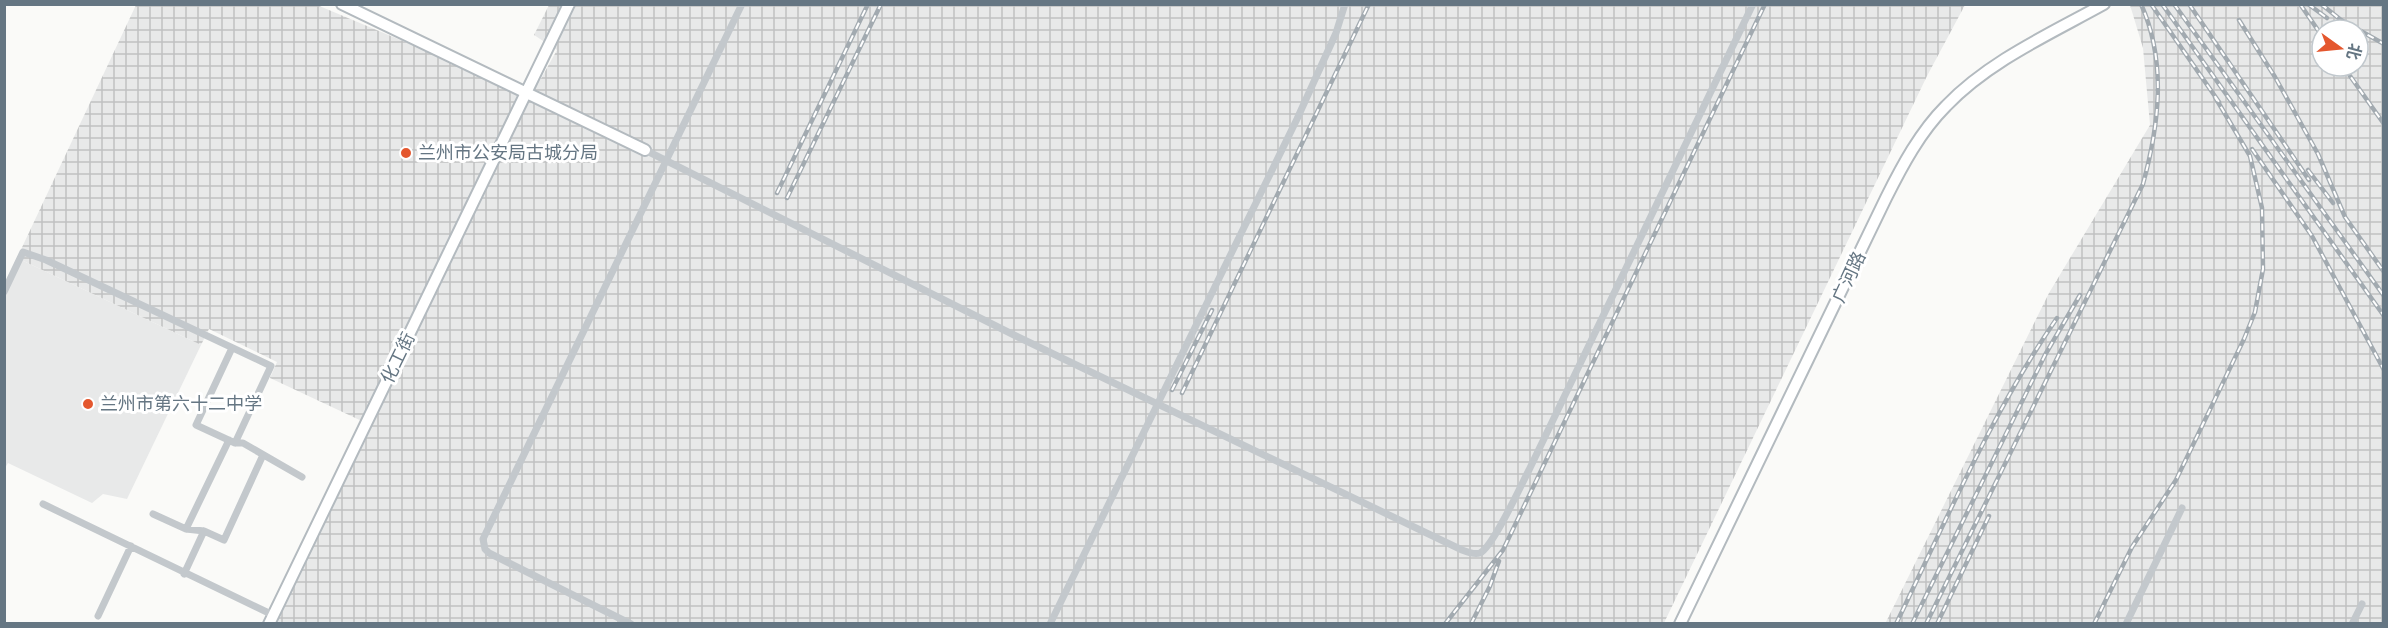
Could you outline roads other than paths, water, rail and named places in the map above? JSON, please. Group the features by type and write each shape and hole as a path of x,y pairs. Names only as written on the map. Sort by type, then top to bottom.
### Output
{"street":[{"path":"342,4 645,150 1156,404 1462,550 1476,554 1482,552 1492,540 1529,470 1753,4"},
{"name":"化工街","path":"271,619 569,4"},
{"path":"631,624 489,553 485,549 483,539 742,4"},
{"path":"1050,624 1297,119 1336,33 1345,4"},
{"name":"广河路","path":"1680,624 1886,198 1919,140 1946,106 1983,74 2104,4"},
{"path":"4,292 23,252 46,260 271,366 186,529"},
{"path":"232,348 196,424 232,442 243,443 302,477"},
{"path":"153,514 186,529 204,531 224,540 263,455"},
{"path":"43,504 178,568 184,574 271,619"},
{"path":"2126,624 2182,508"},
{"path":"184,574 204,531"},
{"path":"98,616 131,546"},
{"path":"2352,624 2362,604"}],"railway":[{"path":"777,193 868,4"},
{"path":"787,198 881,4"},
{"path":"1182,393 1369,4"},
{"path":"1445,624 1503,550 1765,4"},
{"path":"1926,624 2143,184 2153,139 2158,94 2155,48 2141,4"},
{"path":"2151,4 2219,102"},
{"path":"2162,4 2384,316"},
{"path":"2174,4 2384,296"},
{"path":"2189,4 2309,180"},
{"path":"2300,4 2310,19"},
{"path":"2308,4 2327,18"},
{"path":"2321,4 2341,20 2384,44"},
{"path":"2239,20 2275,77 2318,154 2345,217 2384,272"},
{"path":"2351,78 2384,124"},
{"path":"2094,624 2132,547 2176,480 2255,312 2263,269 2262,208 2250,156 2215,97"},
{"path":"2252,149 2312,236 2384,370"},
{"path":"2308,170 2333,203"},
{"path":"1912,624 2045,355 2080,295"},
{"path":"1172,390 1212,310"},
{"path":"1896,624 1991,429 2011,391 2057,318"},
{"path":"1937,624 1989,516"},
{"path":"1471,624 1490,586 1499,561"}],"place":[{"name":"兰州市公安局古城分局","path":"406,153"},
{"name":"兰州市第六十二中学","path":"88,404"}]}
